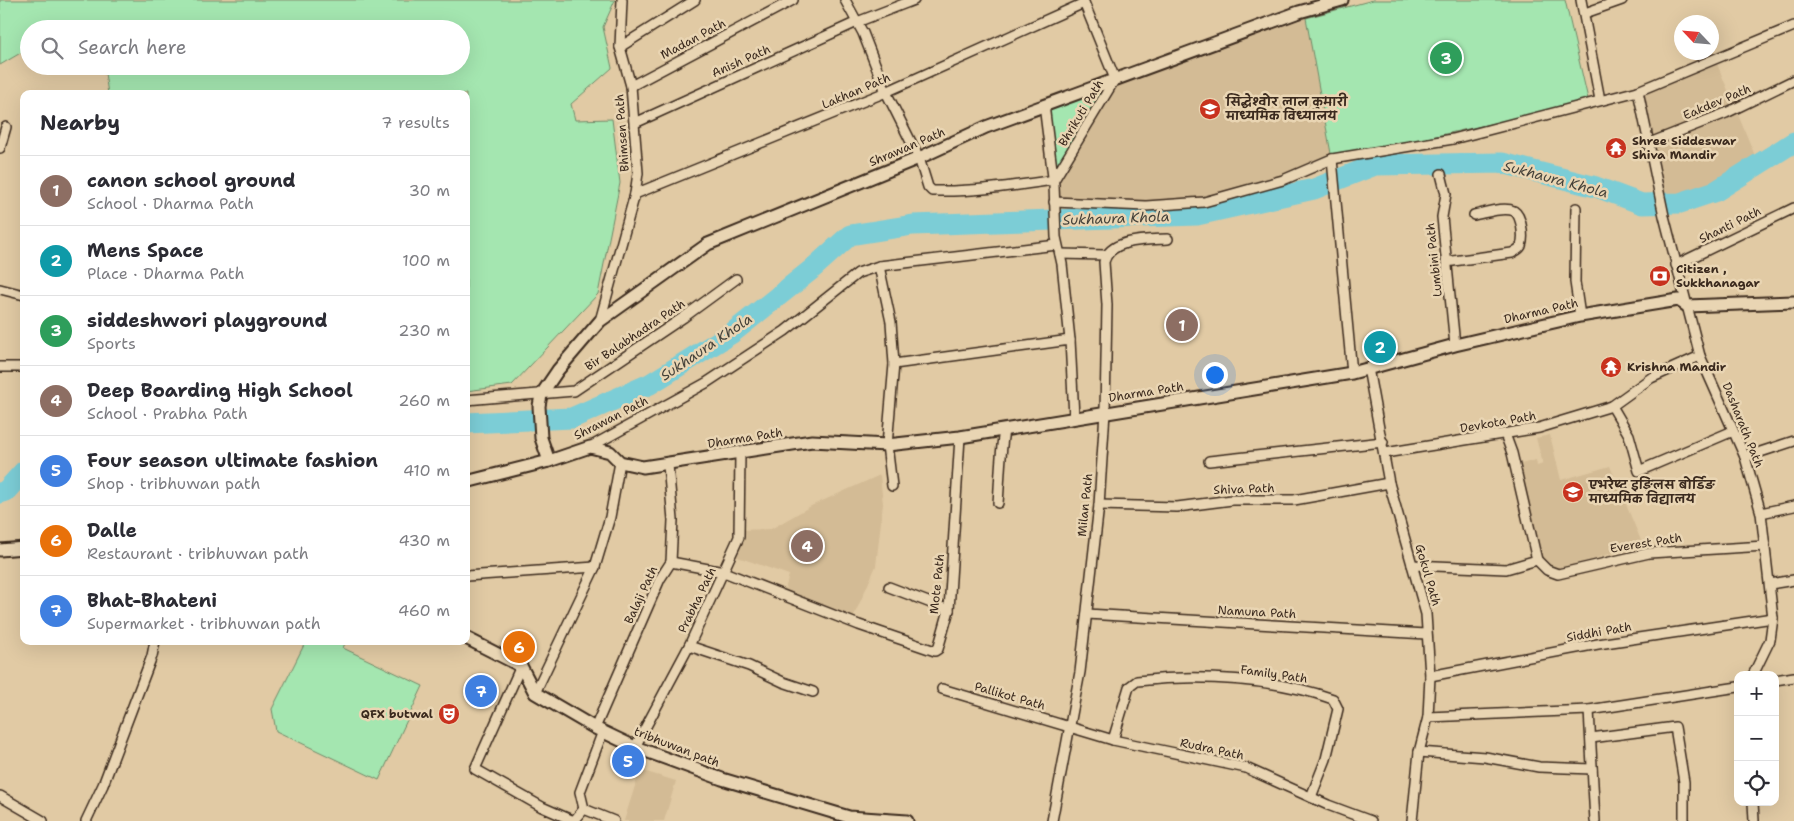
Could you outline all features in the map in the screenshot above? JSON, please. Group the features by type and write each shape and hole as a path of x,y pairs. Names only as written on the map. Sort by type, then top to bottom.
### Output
{"street":[{"name":"Bhimsen Path","path":"600,321 635,194 638,173 631,86 620,47 622,0"},
{"path":"620,47 696,0"},
{"name":"Madan Path","path":"631,86 793,0"},
{"path":"845,0 863,33 886,92 919,158 924,180 932,191 992,189 1054,180"},
{"name":"Anish Path","path":"635,123 857,22 914,0"},
{"name":"Shrawan Path","path":"540,400 558,370 600,321 708,244 919,158 986,127 1299,12 1339,0"},
{"path":"1582,0 1600,100"},
{"path":"1585,13 1622,0"},
{"name":"Bhrikuti Path","path":"1054,180 1115,79 1083,1"},
{"name":"Lakhan Path","path":"635,194 886,92 1083,1"},
{"path":"1054,202 1146,206 1204,202 1283,180 1332,159 1453,139 1638,91 1794,26"},
{"name":"Eakdev Path","path":"1647,144 1726,113 1794,80"},
{"name":"Dasharath Path","path":"1638,91 1647,144 1700,356 1745,457 1761,513 1774,618 1770,640 1755,671"},
{"path":"1044,105 1054,180 1058,245 1070,340 1074,417"},
{"path":"0,148 6,127"},
{"path":"1332,159 1352,373"},
{"name":"Lumbini Path","path":"1441,174 1446,194 1442,217 1455,345"},
{"path":"1576,208 1575,282 1580,316"},
{"name":"Shanti Path","path":"1676,265 1794,208"},
{"path":"1446,262 1512,253 1520,248 1522,244 1520,220 1513,211 1507,209 1474,214"},
{"path":"1105,256 1119,246 1135,240 1168,239"},
{"name":"Shrawan Path","path":"470,481 549,461 590,447 706,383 785,331 858,273 879,266 1058,245 1105,256"},
{"name":"Milan Path","path":"1052,821 1071,727 1087,614 1099,505 1105,412 1105,256"},
{"path":"879,266 891,322 894,364 887,445 892,486"},
{"name":"Bir Balabhadra Path","path":"470,400 540,400 574,391 684,317 736,278"},
{"path":"0,289 20,294"},
{"name":"Dharma Path","path":"590,447 610,452 620,462 643,467 668,465 812,441 887,445 960,437 1352,373 1455,345 1580,316 1678,300 1687,306 1794,302"},
{"path":"894,364 1070,340"},
{"name":"Devkota Path","path":"1385,453 1539,428 1612,406 1652,378 1700,356"},
{"path":"0,368 20,367"},
{"name":"Gokul Path","path":"1368,368 1389,483 1426,614 1430,676 1428,717 1419,752 1412,821"},
{"path":"540,400 542,438 549,461"},
{"path":"1612,406 1629,435 1639,471 1733,431"},
{"path":"998,503 1001,473 999,458 1004,430"},
{"path":"1412,565 1506,569 1537,560 1512,453 1505,434"},
{"name":"Mote Path","path":"724,572 860,625 935,651 938,649 949,610 960,437"},
{"path":"1745,457 1794,441"},
{"path":"1209,460 1383,442"},
{"name":"Prabha Path","path":"635,747 689,646 739,537 740,453"},
{"path":"535,693 595,567 610,517 620,462"},
{"name":"Balaji Path","path":"584,809 580,792 599,730 660,579 671,562 673,520 668,465"},
{"name":"Shiva Path","path":"1099,505 1177,506 1232,500 1294,500 1389,483"},
{"path":"1761,513 1794,506"},
{"name":"Everest Path","path":"1537,560 1547,570 1558,574 1649,553 1765,546"},
{"path":"0,550 20,548"},
{"path":"671,562 724,572"},
{"path":"470,576 595,567"},
{"path":"1770,584 1794,580"},
{"path":"889,587 949,610"},
{"name":"Namuna Path","path":"1087,614 1426,634"},
{"name":"Siddhi Path","path":"1430,676 1646,636 1774,618"},
{"path":"470,640 521,666 535,693"},
{"path":"86,821 104,785 152,656 154,645"},
{"path":"689,646 749,666 783,682 813,692"},
{"path":"521,666 474,769 542,807 574,821 584,809 614,821"},
{"path":"1779,679 1794,677"},
{"name":"Family Path","path":"1113,740 1129,687 1137,680 1213,679 1287,685 1333,699 1338,709 1336,723 1311,798"},
{"path":"1428,717 1588,710 1734,688"},
{"name":"Pallikot Path","path":"942,689 1071,727"},
{"name":"tribhuwan path","path":"535,693 599,730 635,747 722,779 849,817 907,821"},
{"path":"1588,710 1595,821"},
{"name":"Rudra Path","path":"1071,727 1113,740 1246,768 1311,798 1371,821"},
{"path":"1591,738 1675,727 1684,782 1684,821"},
{"path":"1419,752 1485,758 1539,767 1592,769"},
{"path":"0,796 43,821"},
{"path":"1753,806 1754,821"}],"shaded area":[{"name":"सिद्धेश्वोर लाल कुमारी माध्यमिक विध्यालय","path":"1306,18 1332,159 1204,202 1054,202 1054,185 1115,79"},
{"path":"1715,60 1758,163 1716,191 1677,204 1661,204 1638,91"},
{"name":"एभरेष्ट इङ्लिस बोर्डिङ माध्यमिक विद्यालय","path":"1550,435 1561,480 1610,466 1642,543 1591,560 1556,568 1545,563 1539,549 1517,465 1536,460 1537,466 1543,464 1536,438"},
{"path":"880,475 883,504 876,566 853,618 785,590 789,575 732,555 739,530 771,529 811,506"},
{"path":"640,770 676,781 664,821 624,821"}],"green space":[{"path":"0,0 615,0 603,27 612,68 571,104 575,120 612,119 620,183 598,294 512,385 470,390 470,90 107,90 105,75 470,75 470,20 20,20 20,53 0,65"},
{"path":"1373,0 1565,0 1588,99 1540,113 1332,159 1306,18"},
{"path":"1115,79 1054,185 1044,105"},
{"path":"304,645 344,645 343,648 423,686 379,780 276,731 272,709"}],"waterway":[{"name":"Sukhaura Khola","path":"470,423 572,418 650,384 732,333 811,270 850,235 913,225 1197,215 1314,189 1375,165 1502,163 1596,187 1642,204 1680,203 1716,191 1794,142"},
{"name":"Sukhaura Khola","path":"0,493 6,491 20,475"}],"place":[{"name":"siddeshwori playground","path":"1446,58"},
{"name":"सिद्धेश्वोर लाल कुमारी माध्यमिक विध्यालय","path":"1210,109"},
{"name":"Shree Siddeswar Shiva Mandir","path":"1616,148"},
{"name":"Citizen , Sukkhanagar","path":"1660,276"},
{"name":"canon school ground","path":"1182,325"},
{"name":"Mens Space","path":"1380,347"},
{"name":"Krishna Mandir","path":"1611,367"},
{"name":"एभरेष्ट इङ्लिस बोर्डिङ माध्यमिक विद्यालय","path":"1573,492"},
{"name":"Deep Boarding High School","path":"807,546"},
{"name":"Dalle","path":"519,647"},
{"name":"Bhat-Bhateni","path":"481,691"},
{"name":"QFX butwal","path":"449,714"},
{"name":"Four season ultimate fashion","path":"628,761"}]}
